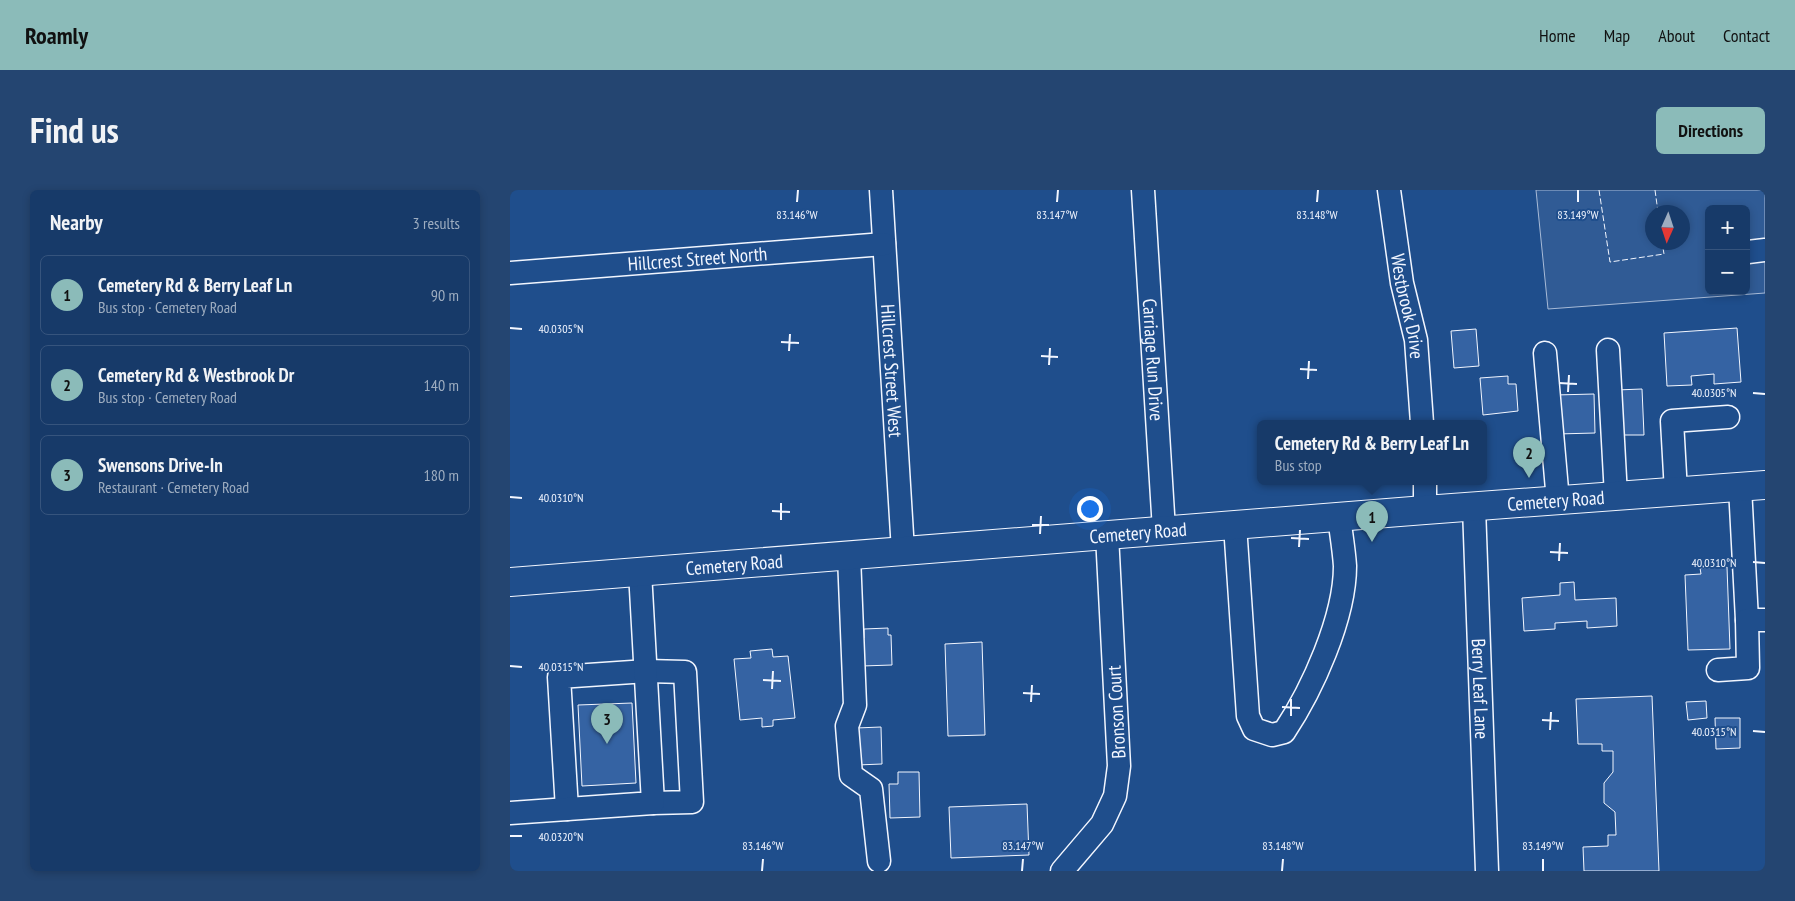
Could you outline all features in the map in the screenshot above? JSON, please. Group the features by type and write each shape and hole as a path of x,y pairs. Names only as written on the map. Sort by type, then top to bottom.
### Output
{"main road":[{"name":"Cemetery Road","path":"510,582 1752,486"}],"street":[{"name":"Hillcrest Street West","path":"881,190 903,551"},
{"name":"Carriage Run Drive","path":"1143,190 1164,530"},
{"name":"Westbrook Drive","path":"1389,190 1402,283 1416,340 1422,420"},
{"name":"Hillcrest Street North","path":"510,273 884,244"},
{"path":"1608,350 1616,496"},
{"path":"1545,353 1558,501"},
{"path":"1676,492 1672,421 1728,417"},
{"path":"1425,510 1426,485"},
{"path":"1718,670 1748,668 1756,620 1752,486"},
{"name":"Berry Leaf Lane","path":"1474,507 1488,871"},
{"path":"1235,525 1248,716 1254,729 1272,735 1284,732 1300,708 1336,624 1345,566 1340,517"},
{"name":"Bronson Court","path":"1062,871 1102,824 1115,796 1119,766 1107,535"},
{"path":"850,556 855,705 846,726 851,775 871,789 879,861"},
{"path":"640,572 653,803"},
{"path":"510,813 692,802 685,672 647,671 559,677 567,809"}],"shaded area":[{"path":"1536,190 1765,190 1765,293 1750,294 1750,205 1705,205 1705,295 1738,295 1548,309"}],"building":[{"path":"1737,328 1741,382 1714,384 1714,374 1691,376 1692,385 1667,386 1664,333"},
{"path":"1476,329 1479,366 1454,368 1451,331"},
{"path":"1508,376 1508,384 1516,384 1518,411 1483,415 1480,378"},
{"path":"1642,389 1644,435 1617,435 1616,390"},
{"path":"1594,394 1595,433 1557,434 1555,395"},
{"path":"1727,567 1730,649 1688,650 1685,575 1701,574 1700,568"},
{"path":"1574,582 1575,600 1616,598 1617,626 1587,628 1587,621 1555,623 1555,629 1524,631 1522,598 1560,595 1560,583"},
{"path":"888,628 888,635 891,635 892,665 862,666 862,638 864,638 864,629"},
{"path":"982,642 985,735 948,736 945,644"},
{"path":"772,649 773,657 788,656 795,718 773,720 773,726 762,727 762,718 740,720 734,659 751,658 750,651"},
{"path":"1652,696 1659,871 1584,871 1583,847 1608,846 1608,835 1616,835 1615,812 1604,803 1604,783 1613,772 1613,751 1602,751 1602,744 1578,744 1576,699"},
{"path":"1706,701 1707,718 1688,720 1686,702"},
{"path":"632,703 636,783 582,786 578,705"},
{"path":"1715,718 1740,718 1740,748 1716,749"},
{"path":"881,727 882,764 857,765 856,728"},
{"path":"898,772 919,772 920,817 890,818 889,784 898,784"},
{"path":"1027,804 1029,855 951,858 949,807"}],"fence":[{"path":"1599,190 1610,262 1664,254 1663,250"},
{"path":"1655,190 1657,205"}],"place":[{"name":"Cemetery Rd & Westbrook Dr","path":"1529,478"},
{"name":"Cemetery Rd & Berry Leaf Ln","path":"1372,542"},
{"name":"Swensons Drive-In","path":"607,744"}]}
